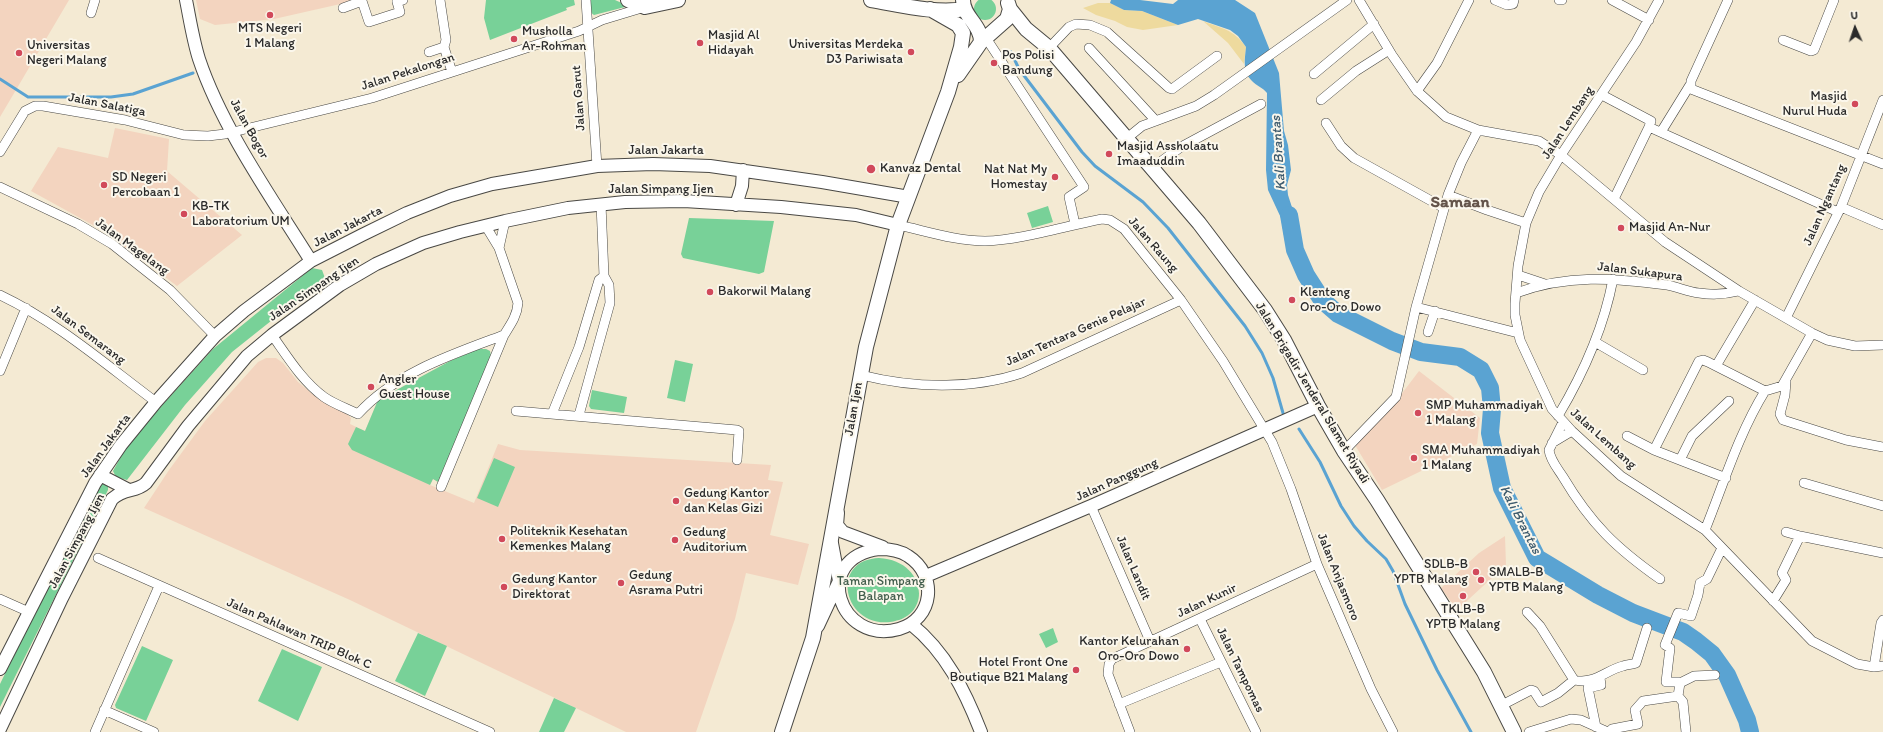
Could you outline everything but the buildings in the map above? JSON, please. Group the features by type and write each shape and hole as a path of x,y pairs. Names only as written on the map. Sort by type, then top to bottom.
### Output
{"main road":[{"name":"Jalan Bogor","path":"186,0 199,58 210,88 233,133 311,261"},
{"path":"628,0 645,7 678,0"},
{"path":"871,0 930,9 964,5 979,28 983,40"},
{"name":"Jalan Ijen","path":"948,92 967,61 983,40 1007,20 1008,4"},
{"name":"Jalan Brigadir Jenderal Slamet Riyadi","path":"1008,4 1026,29 1049,48 1199,223 1265,310 1284,340 1318,406 1344,451 1382,507 1484,672 1514,732"},
{"name":"Jalan Ijen","path":"782,732 813,638 866,347 898,225 948,92 961,47 963,33 958,25 930,9"},
{"name":"Jalan Jakarta","path":"0,669 28,612 100,475 121,445 156,402 215,336 250,306 311,261 407,213 450,196 492,184 597,166 674,164 710,166 822,182 909,197"},
{"path":"736,205 742,186 743,170"},
{"name":"Jalan Simpang Ijen","path":"0,729 112,500 119,493 140,489 146,483 188,426 247,356 272,335 340,285 376,264 423,243 485,225 568,208 625,202 684,201 822,211 856,215 898,225"},
{"name":"Jalan Panggung","path":"926,576 1091,506 1318,406"},
{"path":"100,475 129,490"},
{"path":"831,538 839,580 839,593 843,606 850,617 873,630 886,631 899,629 911,624 923,611 927,603 929,593 926,576 921,567 907,555 843,532 837,525 839,496"},
{"path":"813,638 847,563 857,555 870,550 891,549"},
{"path":"911,624 931,641 948,662 971,706 981,732"}],"street":[{"path":"91,13 95,0"},
{"path":"343,8 362,1 368,22 400,12 397,2 403,0"},
{"path":"440,0 446,40 444,47 452,72"},
{"name":"Jalan Garut","path":"586,0 597,166"},
{"path":"1126,139 1142,126 1196,106 1347,0"},
{"path":"1359,0 1416,91 1446,117 1478,130 1539,141 1561,155 1665,242 1739,291 1812,333 1827,340 1855,346 1883,345"},
{"path":"1416,91 1437,63 1469,0"},
{"path":"1495,0 1507,5 1513,4 1514,0"},
{"path":"1612,0 1649,20"},
{"name":"Jalan Lembang","path":"1659,0 1649,20 1602,95 1561,155 1539,192 1526,223 1518,275 1515,315 1518,333 1530,364 1552,409 1572,431 1621,476 1705,530 1812,641 1857,664 1878,666"},
{"path":"1661,132 1690,85 1728,0"},
{"path":"1782,40 1814,50 1834,0"},
{"name":"Jalan Pekalongan","path":"233,133 372,98 588,27 602,20 645,7"},
{"path":"1049,48 1069,27 1076,24 1090,25 1107,32 1169,88 1172,89 1218,56"},
{"path":"1314,74 1374,24"},
{"path":"983,40 1084,187 1069,197 1075,224"},
{"path":"428,52 444,47"},
{"path":"1089,48 1156,121"},
{"path":"1321,100 1356,71 1389,50"},
{"path":"1690,85 1691,88 1883,164"},
{"path":"1602,95 1651,121 1614,199"},
{"name":"Jalan Ngantang","path":"1786,318 1840,209 1883,100"},
{"path":"1152,168 1181,147 1261,104"},
{"name":"Jalan Salatiga","path":"0,152 25,111 40,106 125,120 184,135 208,136 233,133"},
{"path":"1326,123 1341,146 1354,158 1444,208"},
{"path":"1649,127 1840,209 1883,225"},
{"path":"1344,451 1396,397 1416,307 1444,208 1461,164 1478,130"},
{"name":"Jalan Magelang","path":"0,187 78,224 112,244 170,290 215,336"},
{"path":"1448,195 1526,223"},
{"path":"579,415 610,303 610,289 604,276 601,204"},
{"name":"Jalan Raung","path":"898,225 965,240 985,241 1010,238 1102,219 1116,223 1124,229 1181,300 1223,361 1265,430"},
{"path":"499,248 505,221"},
{"path":"441,487 504,335 514,319 518,303 499,248 485,225"},
{"path":"1518,275 1545,284"},
{"path":"552,414 579,347 598,280 604,276"},
{"name":"Jalan Sukapura","path":"1516,293 1545,284 1581,279 1613,279 1669,286 1700,293 1728,293 1739,291"},
{"path":"1613,279 1595,342 1560,419 1549,450 1567,485 1588,516 1618,548 1660,579"},
{"name":"Jalan Semarang","path":"0,295 26,308 57,327 156,402"},
{"name":"Jalan Tentara Genie Pelajar","path":"860,375 882,380 941,385 983,382 1009,377 1022,373 1181,300"},
{"path":"1716,366 1755,300"},
{"path":"1416,307 1518,333"},
{"path":"0,372 26,308"},
{"path":"1428,332 1435,311"},
{"path":"590,312 607,315"},
{"path":"1654,450 1695,366 1699,361 1703,360 1765,391 1778,388 1786,381 1812,333"},
{"path":"272,335 303,377 313,387 324,397 358,414 386,388 420,370 504,335"},
{"path":"1595,342 1643,370"},
{"path":"1786,381 1785,395 1780,414 1783,420 1846,440 1883,448"},
{"path":"1705,530 1726,478 1738,441 1765,391"},
{"path":"1680,460 1692,436 1729,401"},
{"path":"516,411 579,415 737,430 739,431 737,460"},
{"name":"Jalan Anjasmoro","path":"1265,430 1272,442 1291,489 1317,564 1371,689 1393,732"},
{"path":"1552,444 1572,431"},
{"path":"1626,436 1654,450 1726,478"},
{"path":"1804,483 1883,506"},
{"name":"Jalan Landit","path":"1091,506 1150,641"},
{"path":"1786,532 1883,553"},
{"path":"1773,601 1786,580 1782,573 1800,536"},
{"path":"1715,675 1694,676 1680,683 1666,682 1670,648 1665,645 1678,613 1691,616 1698,595 1700,582 1707,579 1722,548"},
{"name":"Jalan Pahlawan TRIP Blok C","path":"98,558 490,732"},
{"name":"Jalan Kunir","path":"1119,704 1108,674 1109,664 1112,659 1317,564"},
{"path":"95,732 159,586"},
{"path":"0,599 28,612"},
{"path":"1527,612 1540,626 1574,680 1582,682 1600,678 1623,666 1636,663 1647,628"},
{"name":"Jalan Tampomas","path":"1200,619 1256,732"},
{"path":"1878,666 1881,623 1883,620"},
{"path":"1130,732 1119,704 1221,662"},
{"path":"1596,727 1588,688 1601,685 1600,678"},
{"path":"1502,706 1531,690 1534,691 1541,702 1574,680"},
{"path":"1680,683 1678,696 1683,702 1686,732"},
{"path":"1529,732 1571,719 1581,720 1609,732 1612,729 1638,724 1635,710 1643,701 1678,696"},
{"path":"104,710 154,732"}],"shaded area":[{"name":"Universitas Negeri Malang","path":"0,0 69,0 0,117"},
{"path":"196,0 358,0 274,19 215,25 200,19"},
{"name":"SD Negeri Percobaan 1","path":"115,128 169,139 167,171 242,235 177,286 102,230 31,191 58,147 108,158"},
{"name":"Politeknik Kesehatan Kemenkes Malang","path":"486,349 490,351 438,482 433,479 430,485 474,503 498,444 520,450 771,465 768,480 783,482 770,535 809,544 798,585 746,573 735,619 696,732 626,732 350,600 144,508 169,470 205,421 258,362 266,358 276,358 283,363 298,382 316,397 348,415 351,418 350,424 365,431 378,400 450,361"},
{"path":"1419,371 1480,418 1477,444 1382,490 1355,445 1400,396"},
{"path":"1505,536 1506,565 1457,610 1441,588 1479,553"}],"green space":[{"path":"985,-2 993,1 996,9 993,17 985,20 977,17 974,9 977,1"},
{"path":"486,0 574,0 575,5 566,8 567,10 490,40 484,18"},
{"path":"589,0 615,0 624,4 625,7 594,15 590,12"},
{"path":"1048,206 1053,222 1032,228 1027,213"},
{"path":"689,218 774,221 764,272 759,274 683,258 681,254"},
{"path":"312,268 322,270 325,278 232,352 185,405 127,480 116,477 113,471 124,451 148,421 213,349"},
{"path":"478,349 486,349 490,351 491,356 438,482 433,479 430,485 352,450 348,444 356,427 365,431 378,400 450,361"},
{"path":"675,360 693,364 685,402 667,398"},
{"path":"592,390 627,397 624,413 591,409 589,406"},
{"path":"494,458 515,467 498,507 477,498"},
{"path":"104,483 108,486 108,490 0,707 0,684 76,528 100,486"},
{"name":"Taman Simpang Balapan","path":"879,558 895,561 907,568 915,578 919,589 918,600 913,610 904,618 890,622 874,621 861,614 853,604 848,593 848,580 853,570 863,562"},
{"path":"1053,628 1058,642 1046,648 1039,634"},
{"path":"418,633 447,646 425,696 395,681"},
{"path":"142,646 173,660 146,721 116,708 115,705"},
{"path":"282,649 322,667 298,721 258,701"},
{"path":"554,698 576,708 564,732 539,732"}],"sand":[{"path":"1098,3 1110,3 1124,10 1142,11 1178,25 1143,30 1127,27 1115,21 1096,15 1083,8"},
{"path":"1203,21 1227,30 1237,36 1246,47 1244,64 1228,43"}],"water":[{"path":"1111,0 1140,0 1173,4 1178,0 1235,0 1255,13 1279,73 1284,131 1288,145 1291,170 1287,185 1288,195 1301,235 1285,241 1281,218 1268,190 1266,170 1267,93 1249,77 1245,69 1246,47 1238,36 1230,30 1198,19 1178,25 1142,11 1124,10 1110,3"}],"waterway":[{"path":"1011,52 1019,69 1082,152 1095,166 1143,202 1168,228 1245,326 1262,353 1273,378 1283,413"},
{"path":"0,79 28,97 111,97 133,94 193,73"},
{"name":"Kali Brantas","path":"1289,215 1295,250 1306,275 1322,300 1338,314 1392,341 1421,352 1460,357 1481,370 1490,388 1492,409 1490,433 1502,488 1537,558 1598,595 1633,613 1683,632 1712,654 1727,675 1747,720 1750,732"},
{"path":"1299,429 1320,462 1341,506 1354,526 1386,559 1393,571 1405,604 1437,670 1471,732"}],"place":[{"name":"MTS Negeri 1 Malang","path":"270,15"},
{"name":"Musholla Ar-Rohman","path":"514,39"},
{"name":"Masjid Al Hidayah","path":"700,43"},
{"name":"Universitas Merdeka D3 Pariwisata","path":"911,52"},
{"name":"Universitas Negeri Malang","path":"19,53"},
{"name":"Pos Polisi Bandung","path":"994,63"},
{"name":"Masjid Nurul Huda","path":"1855,104"},
{"name":"Masjid Assholaatu Imaaduddin","path":"1109,154"},
{"name":"Kanvaz Dental","path":"871,169"},
{"name":"Nat Nat My Homestay","path":"1055,177"},
{"name":"SD Negeri Percobaan 1","path":"104,185"},
{"name":"KB-TK Laboratorium UM","path":"184,214"},
{"name":"Masjid An-Nur","path":"1621,228"},
{"name":"Bakorwil Malang","path":"710,292"},
{"name":"Klenteng Oro-Oro Dowo","path":"1292,300"},
{"name":"Angler Guest House","path":"371,387"},
{"name":"SMP Muhammadiyah 1 Malang","path":"1418,413"},
{"name":"SMA Muhammadiyah 1 Malang","path":"1414,458"},
{"name":"Gedung Kantor dan Kelas Gizi","path":"676,501"},
{"name":"Politeknik Kesehatan Kemenkes Malang","path":"502,539"},
{"name":"Gedung Auditorium","path":"675,540"},
{"name":"SDLB-B YPTB Malang","path":"1476,572"},
{"name":"SMALB-B YPTB Malang","path":"1481,580"},
{"name":"Gedung Asrama Putri","path":"621,583"},
{"name":"Gedung Kantor Direktorat","path":"504,587"},
{"name":"TKLB-B YPTB Malang","path":"1463,596"},
{"name":"Kantor Kelurahan Oro-Oro Dowo","path":"1187,649"},
{"name":"Hotel Front One Boutique B21 Malang","path":"1076,670"}],"district":[{"name":"Samaan","path":"1460,203"}]}
